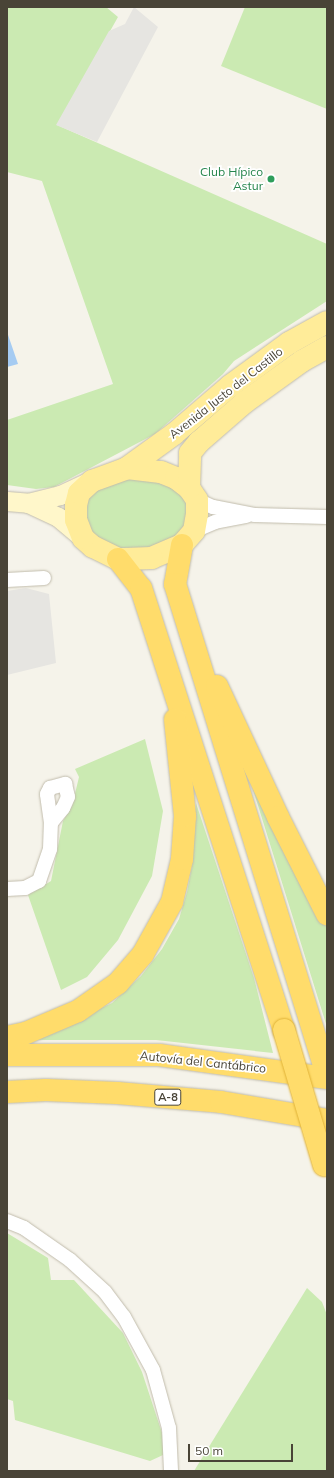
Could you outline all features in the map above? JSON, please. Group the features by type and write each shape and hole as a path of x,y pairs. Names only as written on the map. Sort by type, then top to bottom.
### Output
{"highway":[{"path":"188,538 175,584 189,634 327,1075"},
{"path":"118,558 141,588 284,1030 325,1169"},
{"path":"189,634 218,689 278,817 327,914"},
{"path":"7,1037 26,1033 78,1011 118,983 143,954 172,902 182,859 185,816 171,677"},
{"name":"Autovía del Cantábrico","path":"7,1055 159,1055 327,1078"},
{"name":"A-8","path":"7,1092 54,1090 207,1100 281,1110 327,1120"}],"main road":[{"name":"Avenida Justo del Castillo","path":"127,468 174,434 230,386 290,343 327,322"},
{"name":"Avenida Justo del Castillo","path":"193,494 190,453 199,442 244,402 302,361 327,347"},
{"path":"7,501 28,503 60,495 127,468 161,472 176,478 193,494 188,538 152,558 118,558 93,547 58,517 28,503"},
{"path":"83,538 76,520 76,505 79,493 92,481"}],"street":[{"path":"193,494 213,507 255,515 327,517"},
{"path":"188,538 215,522 255,515"},
{"path":"7,580 44,578"},
{"path":"7,889 25,888 39,881 50,849 51,823"},
{"path":"7,1221 24,1228 70,1260 105,1292 124,1317 153,1370 169,1428 171,1471"}],"green space":[{"path":"7,7 106,7 118,17 57,125 327,244 327,301 234,361 223,374 155,434 54,487 36,489 7,485 7,420 113,384 42,181 7,172"},
{"path":"245,7 327,7 327,109 221,66"},
{"path":"109,473 189,488 194,531 152,558 93,547 79,493"},
{"path":"145,739 163,811 152,876 118,940 87,977 61,990 28,895 51,881 63,821 72,806 79,777 75,769"},
{"path":"250,780 317,913 327,926 327,1027"},
{"path":"196,803 254,978 273,1053 156,1040 33,1040 112,1003 141,976 162,949 179,919 187,892 192,866"},
{"path":"7,1233 48,1258 51,1280 74,1280 123,1333 142,1372 164,1439 163,1455 150,1461 15,1420 13,1401 7,1399"},
{"path":"307,1288 322,1302 327,1315 327,1471 194,1471"}],"shaded area":[{"path":"134,7 158,27 97,142 56,125 109,31 125,24"},
{"path":"26,588 49,594 56,663 7,675 7,591"}],"water":[{"path":"7,332 18,364 7,367"}],"place":[{"name":"Club Hípico Astur","path":"271,179"}]}
